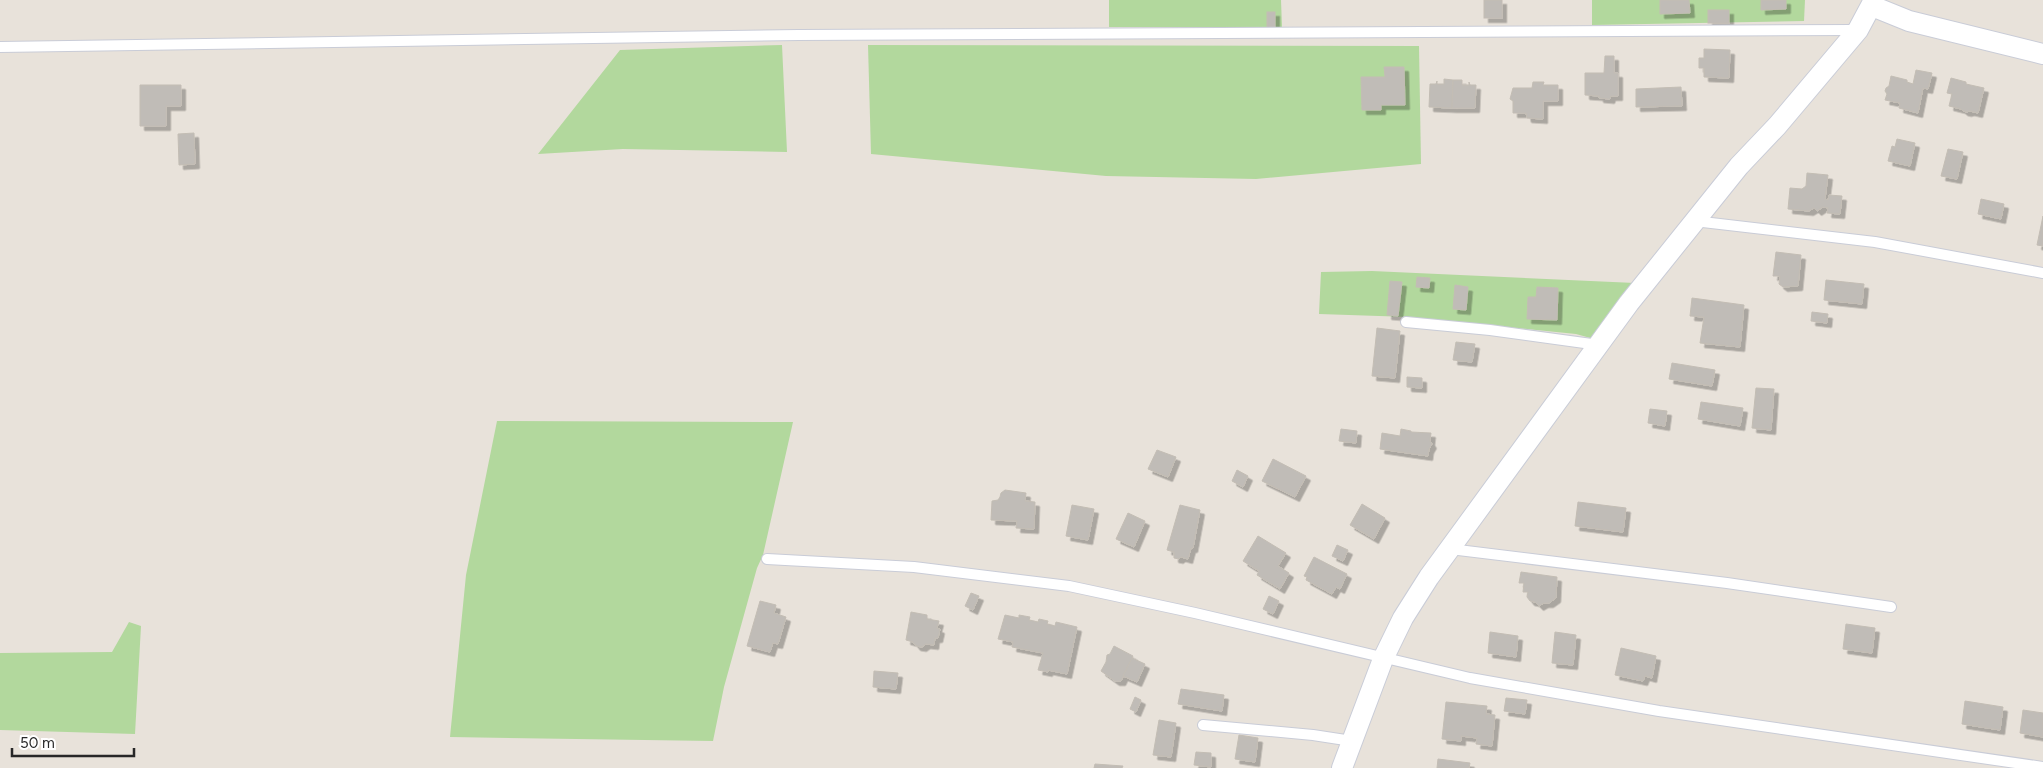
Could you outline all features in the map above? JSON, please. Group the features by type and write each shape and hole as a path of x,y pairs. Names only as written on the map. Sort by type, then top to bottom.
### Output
{"street":[{"path":"1342,768 1383,659 1404,618 1450,549 1599,345 1693,221 1738,166 1786,116 1858,30 1873,3 1909,21 2043,54"}],"lane":[{"path":"0,47 799,35 1858,30"},
{"path":"1693,221 1875,242 2043,273"},
{"path":"1406,322 1490,330 1599,345"},
{"path":"1450,549 1727,583 1890,608"},
{"path":"767,559 914,567 1069,586 1195,613 1383,659 1470,678 1658,711 2043,767"},
{"path":"1203,725 1313,735 1352,741"}],"green space":[{"path":"1109,0 1281,0 1282,27 1109,27"},
{"path":"1592,0 1805,0 1804,21 1592,25"},
{"path":"782,45 787,152 623,149 538,154 620,50"},
{"path":"868,45 1419,46 1421,164 1256,179 1106,176 871,154"},
{"path":"1372,271 1635,283 1594,339 1576,334 1409,317 1319,314 1321,272"},
{"path":"497,421 793,422 763,555 757,568 724,687 713,741 450,737 466,575"},
{"path":"129,622 141,626 135,734 0,730 0,653 112,652"}],"building":[{"path":"1484,0 1502,0 1502,18 1484,18"},
{"path":"1660,0 1689,0 1690,13 1660,14"},
{"path":"1761,0 1786,0 1786,9 1761,10"},
{"path":"1708,10 1729,10 1729,23 1708,23"},
{"path":"1267,12 1275,12 1275,27 1267,27"},
{"path":"1704,49 1730,50 1729,78 1704,77 1704,68 1699,68 1699,58 1704,58"},
{"path":"1605,56 1614,56 1614,73 1618,73 1618,96 1611,96 1610,99 1585,95 1585,73 1604,73"},
{"path":"1384,67 1404,67 1405,105 1381,105 1381,110 1362,110 1361,77 1385,77"},
{"path":"1916,70 1932,73 1928,89 1923,88 1918,113 1899,108 1900,103 1885,100 1887,94 1885,91 1889,86 1891,76 1907,80 1907,82 1913,84"},
{"path":"1951,78 1984,88 1978,113 1967,112 1949,106 1952,94 1947,93"},
{"path":"1444,79 1453,80 1452,108 1429,107 1430,84 1436,84 1437,81 1437,84 1444,84"},
{"path":"1453,80 1462,80 1462,85 1469,85 1469,82 1470,85 1476,85 1475,108 1452,108"},
{"path":"1533,82 1544,82 1543,85 1558,85 1558,101 1543,101 1543,119 1527,118 1526,113 1513,113 1513,101 1510,99 1513,88 1532,88"},
{"path":"140,85 181,85 181,106 166,106 166,126 140,126"},
{"path":"1681,87 1682,106 1636,107 1636,89"},
{"path":"194,133 195,164 179,165 178,134"},
{"path":"1897,139 1915,143 1910,166 1888,161 1892,146 1895,147"},
{"path":"1948,149 1963,152 1957,179 1941,176"},
{"path":"1807,173 1828,175 1825,199 1828,200 1829,195 1842,196 1840,214 1827,213 1828,208 1823,207 1817,211 1814,208 1809,211 1788,209 1790,188 1802,189 1806,186"},
{"path":"1981,199 2004,204 2001,219 1978,214"},
{"path":"2043,216 2043,246 2037,245"},
{"path":"1776,252 1801,255 1798,286 1783,287 1779,284 1780,276 1773,276"},
{"path":"1417,277 1430,278 1429,288 1416,287"},
{"path":"1826,280 1864,284 1862,304 1824,300"},
{"path":"1390,281 1402,282 1398,316 1387,315"},
{"path":"1455,285 1468,287 1466,310 1453,309"},
{"path":"1537,287 1558,288 1557,320 1527,319 1528,297 1536,297"},
{"path":"1692,298 1744,305 1740,347 1700,343 1704,317 1690,316"},
{"path":"1812,312 1828,314 1827,323 1811,321"},
{"path":"1377,328 1400,331 1395,378 1372,376"},
{"path":"1456,342 1475,344 1472,362 1453,360"},
{"path":"1672,363 1715,370 1712,386 1669,379"},
{"path":"1407,377 1422,378 1422,388 1407,387"},
{"path":"1756,388 1774,389 1771,430 1752,428"},
{"path":"1701,402 1743,408 1740,426 1698,419"},
{"path":"1650,409 1667,411 1665,426 1648,423"},
{"path":"1341,429 1357,431 1356,443 1339,441"},
{"path":"1401,429 1411,432 1431,433 1430,441 1432,444 1428,456 1380,449 1382,433 1400,436"},
{"path":"1157,450 1176,457 1168,477 1148,469"},
{"path":"1273,459 1306,476 1295,497 1262,481"},
{"path":"1237,470 1248,476 1243,487 1232,481"},
{"path":"1005,490 1026,493 1025,501 1035,502 1034,529 1016,528 1017,521 991,520 992,501 998,500 1001,493"},
{"path":"1578,502 1626,508 1623,532 1575,526"},
{"path":"1362,504 1385,518 1374,539 1350,525"},
{"path":"1072,505 1094,509 1088,540 1066,536"},
{"path":"1180,505 1200,510 1193,548 1191,548 1188,559 1174,558 1174,552 1167,550"},
{"path":"1128,513 1145,521 1134,547 1116,539"},
{"path":"1258,536 1286,553 1278,566 1289,573 1280,589 1257,575 1259,571 1243,561"},
{"path":"1337,545 1348,550 1343,561 1332,556"},
{"path":"1314,557 1347,574 1340,589 1336,587 1332,594 1306,580 1307,577 1304,576"},
{"path":"1521,572 1557,577 1556,598 1549,603 1539,606 1535,602 1530,601 1527,597 1528,592 1523,592 1524,583 1519,583"},
{"path":"971,593 979,596 973,610 965,606"},
{"path":"1269,596 1279,601 1273,614 1263,609"},
{"path":"760,601 776,605 774,613 786,617 778,644 773,643 770,652 747,646"},
{"path":"911,612 927,615 927,619 939,621 937,628 940,629 938,638 935,638 934,645 916,646 913,642 906,640"},
{"path":"1005,615 1019,618 1019,615 1030,617 1029,620 1038,622 1039,619 1048,621 1047,624 1055,626 1056,622 1077,627 1067,674 1038,670 1043,653 1012,647 1013,642 998,639"},
{"path":"1846,624 1875,628 1872,653 1843,649"},
{"path":"1490,632 1518,636 1516,657 1488,653"},
{"path":"1555,632 1576,635 1573,665 1552,663"},
{"path":"1114,646 1133,656 1121,681 1115,681 1101,671 1106,662 1107,655 1110,654"},
{"path":"1621,648 1656,656 1652,678 1645,676 1643,681 1615,675"},
{"path":"1132,658 1145,664 1137,682 1123,676"},
{"path":"874,671 898,673 896,689 873,687"},
{"path":"1181,689 1224,695 1222,711 1178,704"},
{"path":"1135,697 1141,700 1136,712 1130,709"},
{"path":"1506,698 1527,700 1525,714 1504,711"},
{"path":"1965,701 2003,707 2000,730 1962,724"},
{"path":"1446,702 1487,706 1486,714 1495,715 1492,746 1476,744 1477,738 1461,736 1461,741 1442,739"},
{"path":"2023,710 2043,713 2043,737 2020,733"},
{"path":"1159,720 1176,723 1171,757 1153,755"},
{"path":"1239,735 1258,738 1255,762 1235,759"},
{"path":"1196,752 1211,753 1211,767 1194,765"},
{"path":"1438,759 1470,763 1469,768 1437,768"},
{"path":"1095,764 1123,766 1122,768 1094,768"}]}
